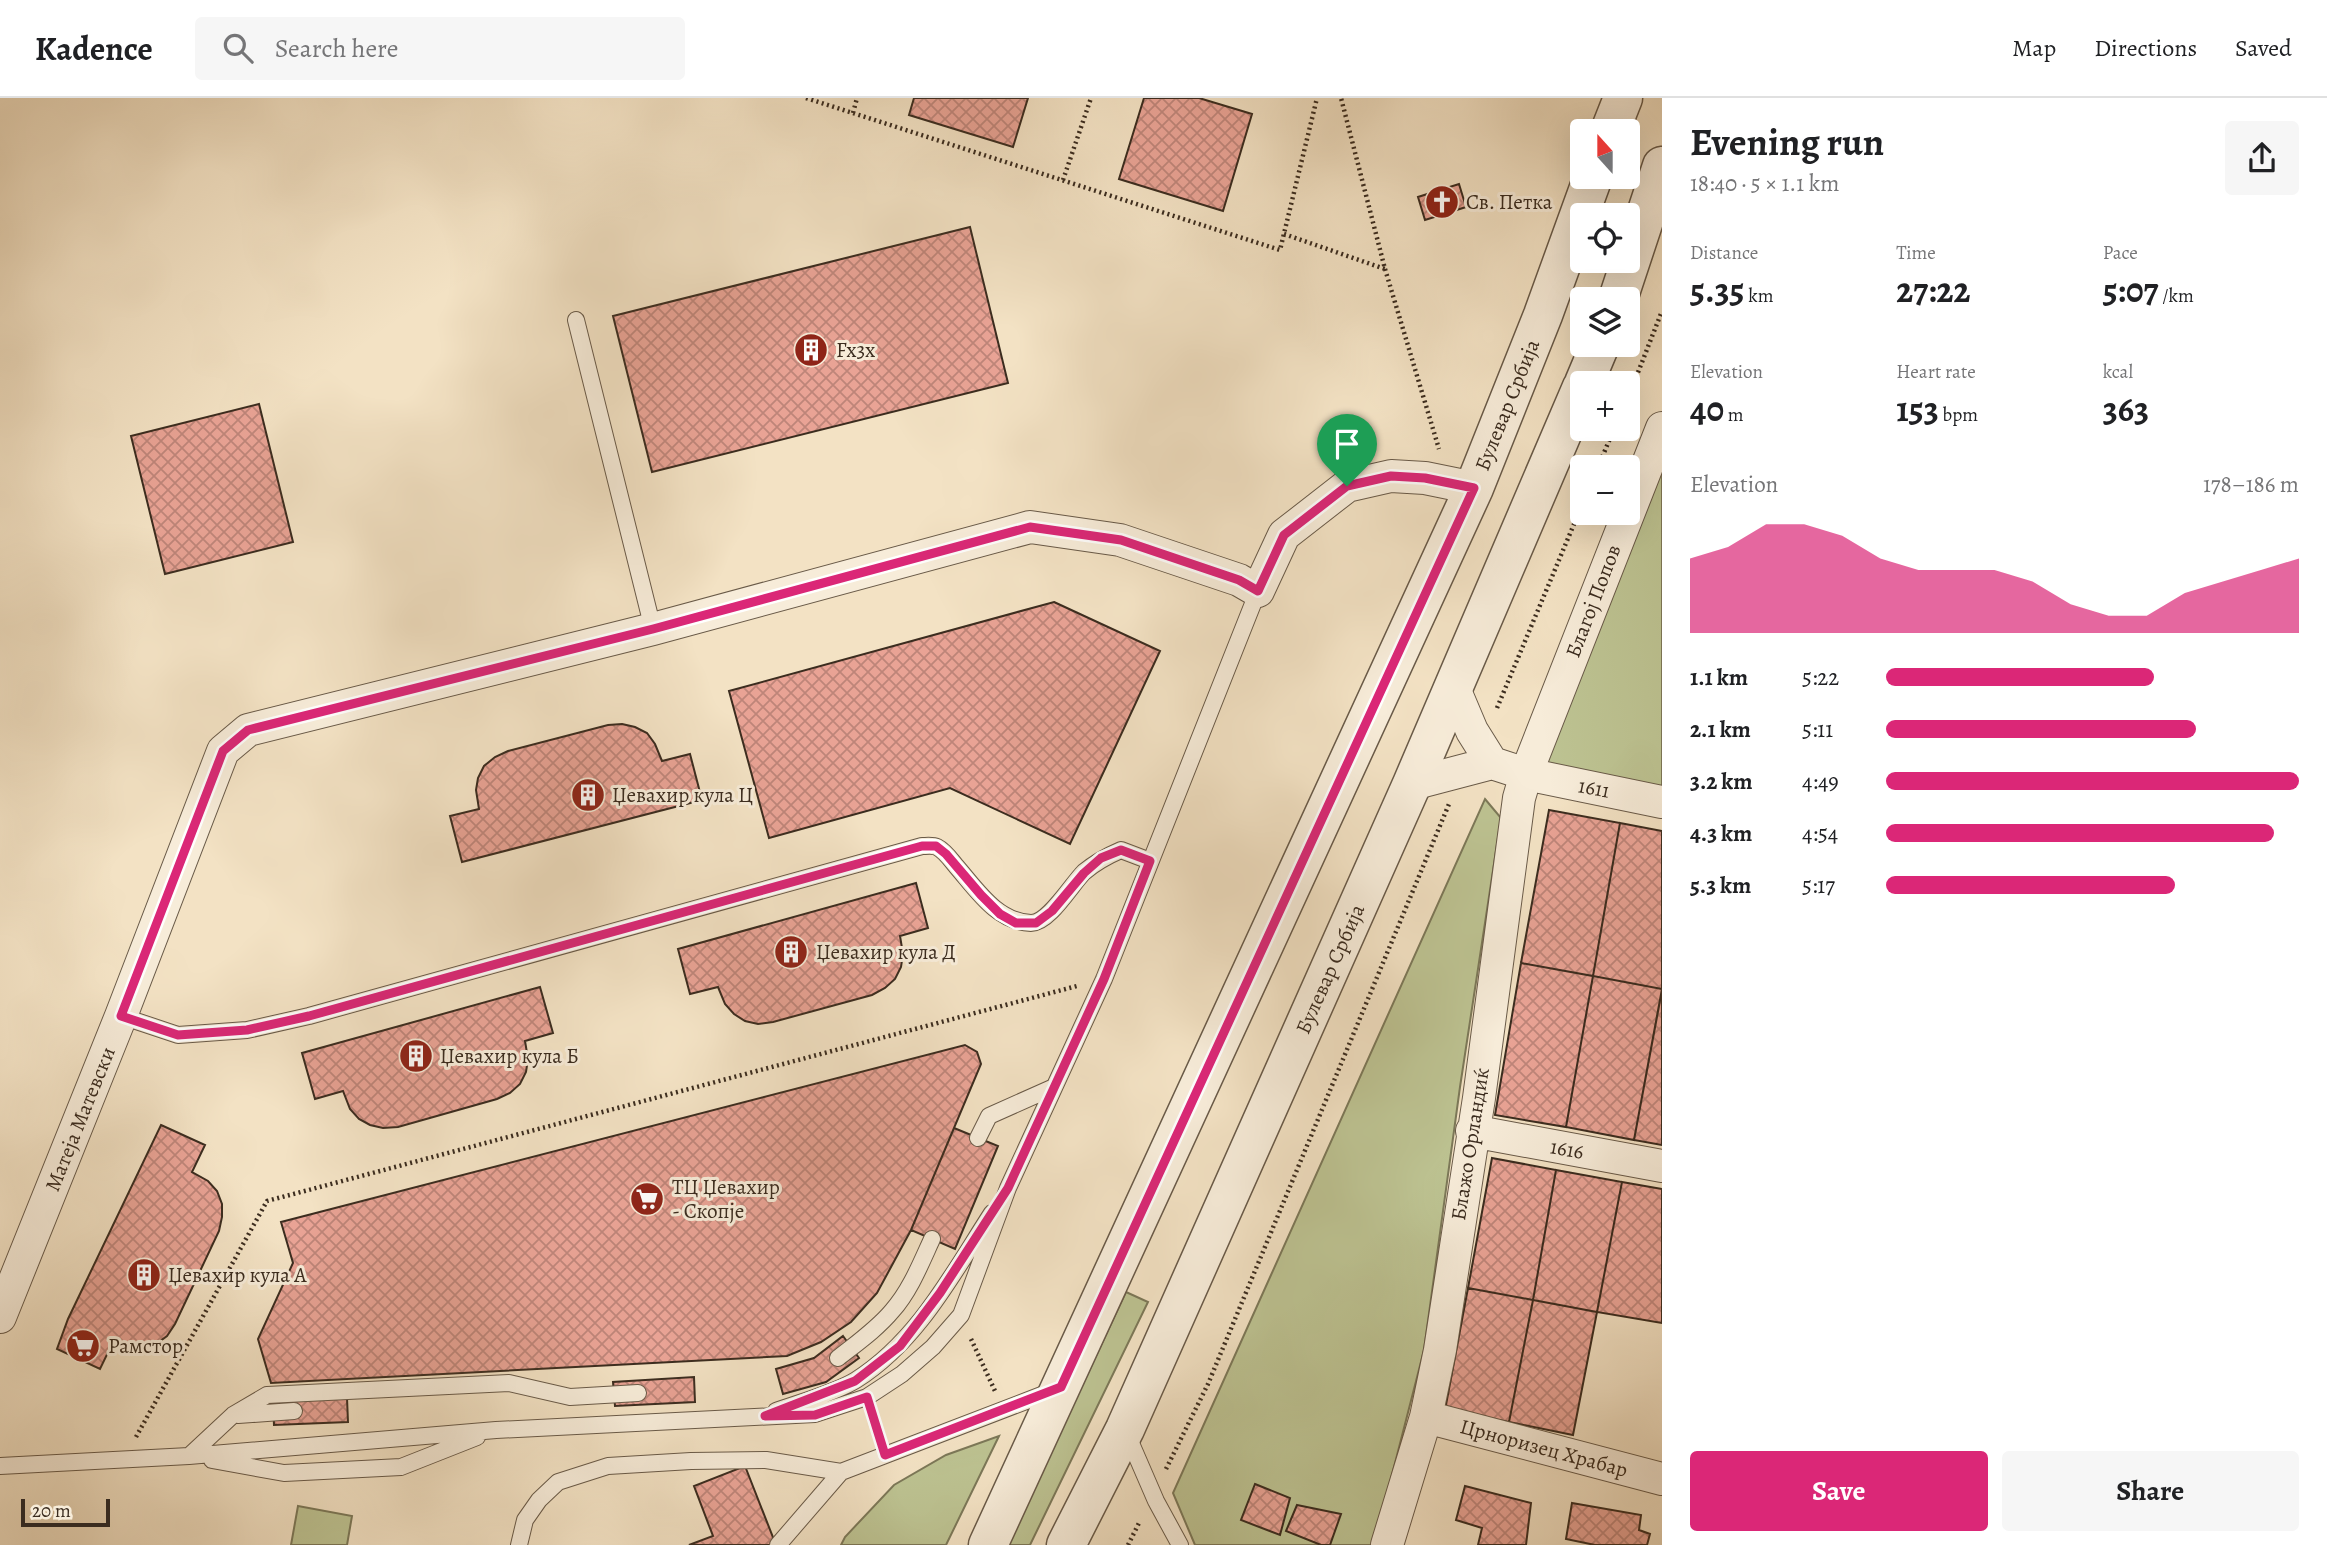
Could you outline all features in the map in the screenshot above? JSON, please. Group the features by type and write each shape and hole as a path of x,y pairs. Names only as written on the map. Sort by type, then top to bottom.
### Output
{"street":[{"path":"1615,119 1623,98"},
{"path":"1622,287 1662,166"},
{"name":"Булевар Србија","path":"988,1545 1061,1387 1461,485 1543,316 1589,189"},
{"name":"Булевар Србија","path":"1066,1545 1125,1429 1412,784 1570,415"},
{"name":"Благој Попов","path":"1526,774 1662,428"},
{"path":"1258,591 1284,535 1347,486 1391,476 1425,478 1461,485"},
{"name":"Матеја Матевски","path":"0,1317 121,1016 223,751 248,730 653,629 1030,527 1121,540 1239,580 1258,591"},
{"path":"1453,686 1476,737 1492,763"},
{"path":"1412,784 1492,763 1526,774"},
{"name":"1611","path":"1526,774 1662,802"},
{"name":"Блажо Орландиќ","path":"1387,1545 1426,1417 1440,1350 1481,1085 1519,798 1526,774"},
{"name":"1616","path":"1472,1131 1662,1166"},
{"name":"Црноризец Храбар","path":"1426,1417 1662,1479"}],"lane":[{"path":"576,320 653,629"},
{"path":"0,1466 188,1456 496,1430 815,1415 867,1397 902,1374 933,1347 961,1315 1008,1188 1104,979 1258,591"},
{"path":"121,1016 178,1035 247,1030 309,1016 922,846 936,846 946,854 1000,914 1016,923 1036,923 1052,911 1075,883 1101,858 1121,850 1150,861"},
{"path":"978,1138 989,1116 1054,1087"},
{"path":"765,1416 855,1381 900,1346 940,1293 1008,1188"},
{"path":"838,1358 867,1336 893,1310 917,1271 932,1239"},
{"path":"188,1456 233,1415 267,1395 509,1383 570,1398 638,1393"},
{"path":"778,1545 841,1472 1061,1387"},
{"path":"233,1415 294,1410"},
{"path":"1125,1429 1153,1494 1180,1545"},
{"path":"188,1456 284,1473 401,1466 496,1430"},
{"path":"519,1545 525,1520 539,1500 558,1482 608,1466 766,1460 841,1472"}],"path":[{"path":"806,98 1280,250 1317,98"},
{"path":"853,113 857,98"},
{"path":"1063,180 1091,98"},
{"path":"1340,98 1385,269 1461,485"},
{"path":"1284,234 1385,269"},
{"path":"1639,371 1662,311"},
{"path":"1495,712 1574,525"},
{"path":"1128,1545 1208,1384 1454,794"},
{"path":"124,1460 267,1201 1104,979"},
{"path":"961,1315 1003,1410"},
{"path":"867,1397 885,1455"}],"green space":[{"path":"1662,428 1662,800 1526,774 1624,525 1640,525 1640,484"},
{"path":"1485,799 1501,818 1424,1350 1374,1545 1195,1545 1173,1493"},
{"path":"1126,1292 1148,1302 1030,1545 1007,1545"},
{"path":"999,1436 946,1545 841,1545 845,1537 894,1485 946,1455"},
{"path":"298,1506 352,1516 347,1545 291,1545"}],"building":[{"path":"914,98 1028,98 1013,147 909,115"},
{"path":"1144,98 1199,98 1252,114 1223,211 1119,179"},
{"name":"Св. Петка","path":"1459,184 1466,207 1425,220 1418,197"},
{"name":"Fx3x","path":"970,227 1008,383 652,472 613,316"},
{"path":"259,404 293,542 165,574 131,436"},
{"path":"1054,602 1160,651 1070,844 950,788 769,838 729,691"},
{"name":"Џевахир кула Ц","path":"622,724 647,733 662,761 690,754 702,800 462,862 450,816 479,809 476,790 484,766 508,751 608,725"},
{"path":"1549,810 1620,823 1593,976 1521,963"},
{"path":"1620,823 1662,831 1662,989 1593,976"},
{"name":"Џевахир кула Д","path":"916,883 928,928 900,936 903,954 901,967 895,979 872,995 758,1024 745,1021 734,1014 725,1004 718,987 690,994 678,949"},
{"path":"1521,963 1593,976 1566,1127 1495,1115"},
{"path":"1593,976 1662,989 1634,1140 1566,1127"},
{"name":"Џевахир кула Б","path":"540,987 553,1033 525,1041 528,1059 526,1072 520,1084 510,1093 398,1127 383,1128 359,1119 350,1109 343,1091 315,1099 302,1053"},
{"path":"1662,990 1662,1145 1634,1140"},
{"name":"ТЦ Џевахир - Скопје","path":"965,1045 977,1052 981,1064 911,1230 877,1293 851,1322 821,1342 787,1356 271,1383 258,1339 293,1263 281,1222"},
{"name":"Џевахир кула А","path":"161,1125 205,1145 192,1172 208,1181 217,1191 222,1204 219,1231 167,1336 144,1349 130,1349 113,1342 100,1369 57,1349 68,1319"},
{"path":"954,1128 998,1146 955,1249 911,1230"},
{"path":"1492,1158 1556,1170 1533,1300 1468,1288"},
{"path":"1556,1170 1622,1182 1597,1312 1533,1300"},
{"path":"1622,1182 1662,1189 1662,1323 1597,1312"},
{"path":"1468,1288 1533,1300 1509,1422 1445,1410"},
{"path":"1533,1300 1597,1312 1573,1435 1509,1422"},
{"path":"843,1336 859,1358 826,1382 783,1394 776,1369 814,1358"},
{"path":"694,1377 695,1402 615,1406 613,1382"},
{"path":"347,1398 348,1422 274,1425 273,1402"},
{"path":"745,1466 776,1545 689,1545 713,1536 694,1486"},
{"path":"1255,1484 1290,1498 1280,1535 1241,1520"},
{"path":"1465,1486 1531,1503 1526,1545 1478,1545 1482,1528 1456,1520"},
{"path":"1572,1503 1641,1515 1639,1530 1650,1534 1647,1545 1595,1545 1566,1539"},
{"path":"1297,1505 1341,1514 1330,1545 1321,1545 1286,1531"}],"place":[{"name":"Св. Петка","path":"1442,202"},
{"name":"Fx3x","path":"811,350"},
{"name":"Џевахир кула Ц","path":"588,795"},
{"name":"Џевахир кула Д","path":"791,952"},
{"name":"Џевахир кула Б","path":"416,1056"},
{"name":"ТЦ Џевахир - Скопје","path":"647,1199"},
{"name":"Џевахир кула А","path":"144,1275"},
{"name":"Рамстор","path":"83,1346"}],"route":[{"path":"1391,476 1425,478 1474,488 1061,1387 885,1455 867,1397 815,1415 765,1416 855,1381 900,1346 940,1293 1008,1188 1104,979 1150,861 1121,850 1101,858 1065,893 1052,911 1036,923 1016,923 1000,914 946,854 936,846 922,846 309,1016 247,1030 178,1035 121,1016 223,751 248,730 653,629 1030,527 1121,540 1239,580 1258,591 1284,535 1347,486 1391,476"}]}
